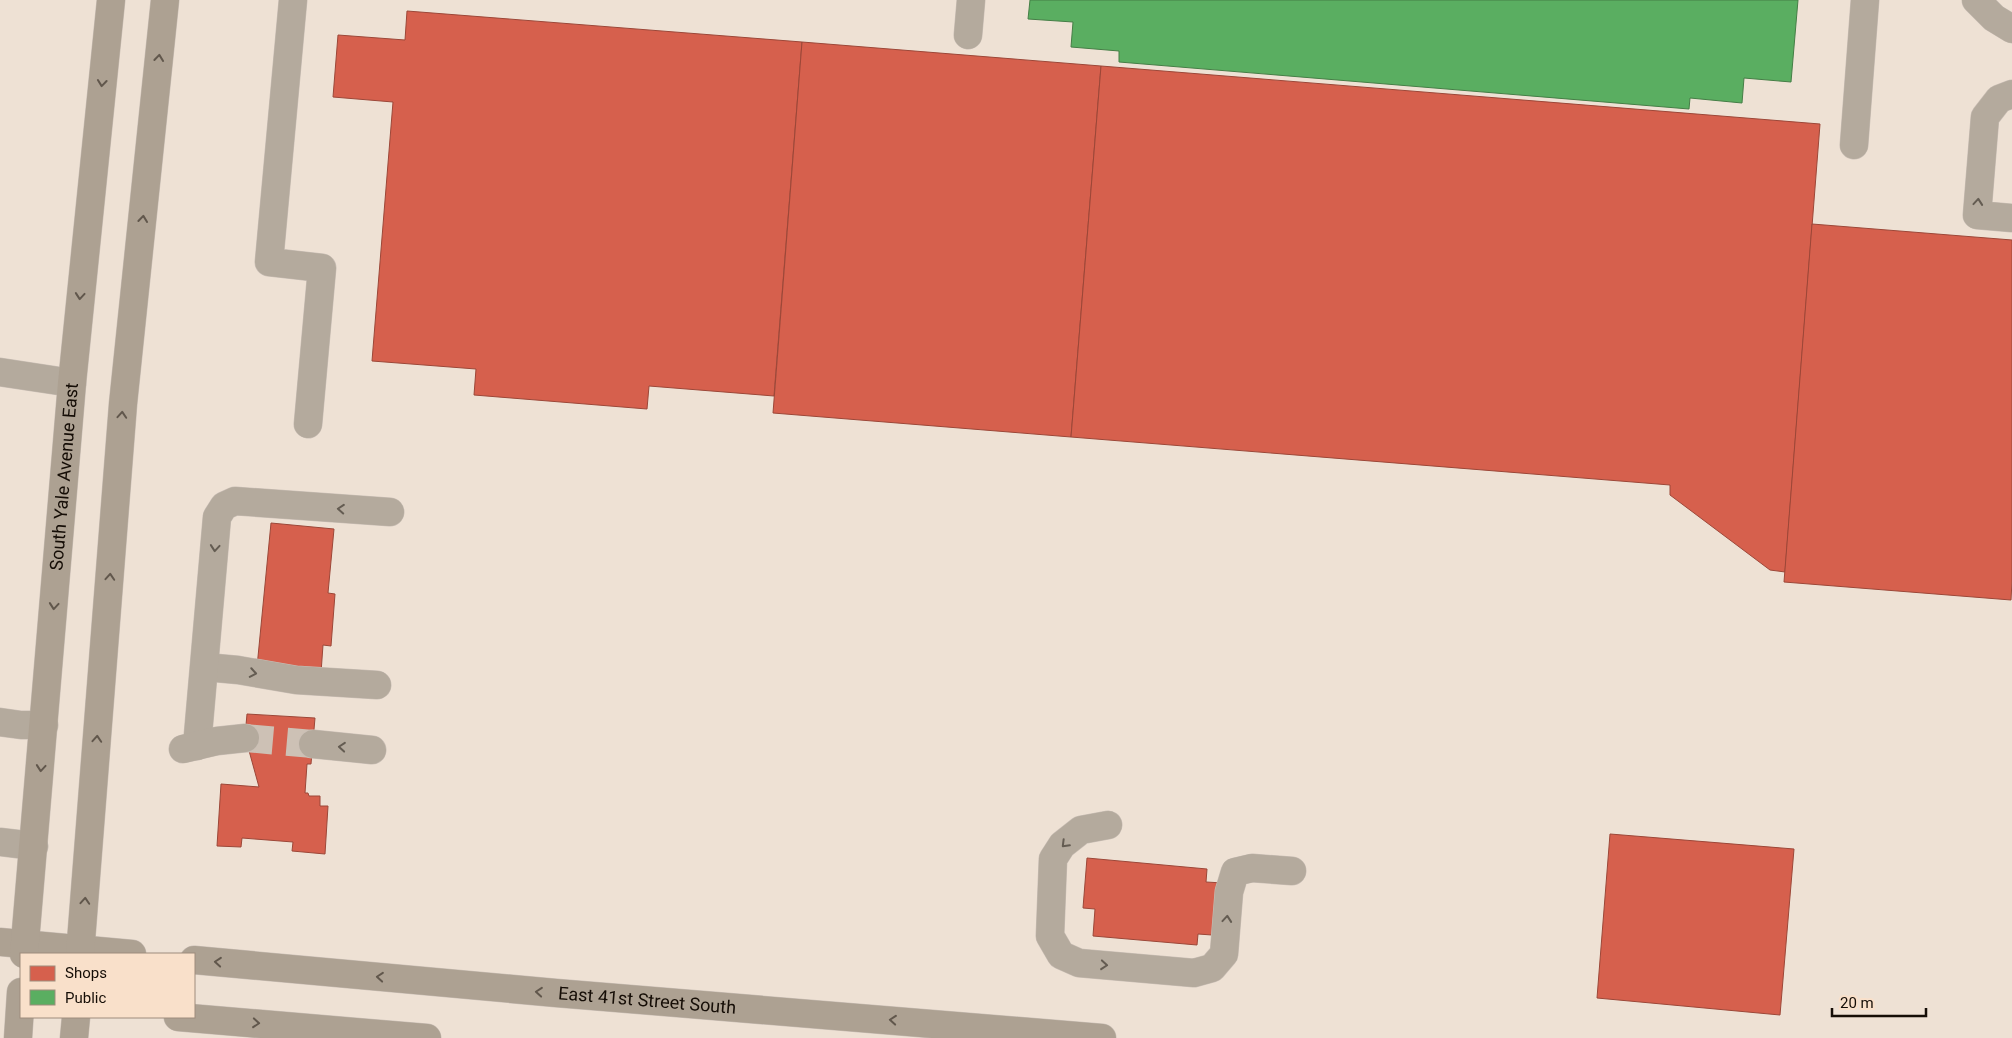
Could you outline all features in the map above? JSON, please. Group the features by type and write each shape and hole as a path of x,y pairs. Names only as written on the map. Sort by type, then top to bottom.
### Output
{"main road":[{"name":"South Yale Avenue East","path":"16,947 34,846 72,383 111,0"},
{"path":"80,952 123,404 165,0"},
{"path":"16,947 106,953"},
{"name":"East 41st Street South","path":"195,960 941,1031 1102,1038"},
{"path":"16,1000 18,1038"},
{"path":"74,1038 76,1018"},
{"path":"190,1018 427,1038"}],"street":[{"path":"292,0 269,262 322,268 308,424"},
{"path":"968,35 971,0"},
{"path":"1854,145 1865,0"},
{"path":"1976,0 1994,18 2012,29"},
{"path":"2012,94 1999,99 1985,118 1977,216 2012,218"},
{"path":"0,372 72,383"},
{"path":"244,738 190,747 204,667 217,516 224,506 235,501 390,512"},
{"path":"204,667 238,670 296,680 377,685"},
{"path":"0,722 44,724"},
{"path":"313,744 372,750"},
{"path":"1108,825 1080,830 1062,845 1053,859 1050,936 1061,955 1079,963 1194,973 1212,968 1224,954 1229,892 1236,872 1252,868 1292,871"},
{"path":"0,842 34,846"}],"building: Shops":[{"path":"407,11 802,42 774,396 649,386 647,409 474,395 476,369 372,361 393,102 333,97 338,35 405,40"},
{"path":"802,42 1101,66 1071,437 773,413"},
{"path":"1101,66 1820,124 1785,572 1770,570 1670,495 1670,485 1071,437"},
{"path":"1812,224 2012,240 2011,600 1784,582"},
{"path":"271,523 334,529 328,593 335,594 331,646 323,645 321,673 257,667"},
{"path":"247,714 315,718 311,764 307,764 305,793 308,793 309,796 320,796 320,806 328,806 325,854 292,851 293,842 242,838 241,847 217,846 221,784 259,787 245,736"},
{"path":"1610,834 1794,849 1780,1015 1597,998"},
{"path":"1087,858 1207,869 1206,882 1223,883 1212,935 1198,934 1197,945 1093,936 1095,909 1083,908"}],"building: Public":[{"path":"1030,0 1798,0 1791,82 1744,78 1742,103 1690,98 1689,109 1119,62 1119,51 1071,47 1073,22 1028,19"}],"tunnel":[{"path":"245,738 313,744"}]}
